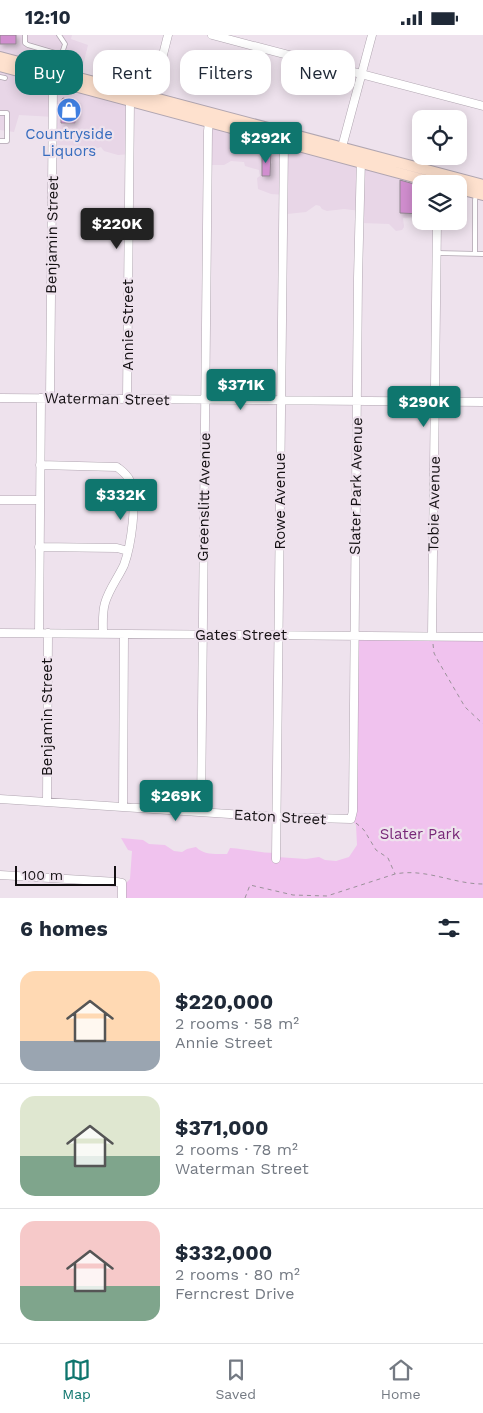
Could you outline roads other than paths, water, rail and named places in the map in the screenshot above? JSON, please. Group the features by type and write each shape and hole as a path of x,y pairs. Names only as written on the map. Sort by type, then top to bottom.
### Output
{"main road":[{"path":"0,57 15,62"},
{"path":"0,66 15,69"},
{"path":"83,82 152,97 342,147 361,157 414,175"},
{"path":"83,85 130,101 209,123 284,142 361,157 481,191"},
{"path":"467,190 481,191"}],"street":[{"path":"152,97 168,35"},
{"path":"212,35 483,106"},
{"path":"342,147 372,35"},
{"name":"Benjamin Street","path":"50,398 55,95"},
{"name":"Annie Street","path":"127,399 130,101"},
{"name":"Greenslitt Avenue","path":"201,812 209,123"},
{"name":"Rowe Avenue","path":"276,859 284,142"},
{"name":"Slater Park Avenue","path":"351,819 353,811 361,157"},
{"name":"Tobie Avenue","path":"432,636 437,230"},
{"name":"Waterman Street","path":"0,397 483,402"},
{"path":"38,633 41,398"},
{"path":"40,465 105,465 117,467 124,472 130,481 133,516 128,551 124,565 105,603 102,634"},
{"path":"0,500 40,500"},
{"path":"39,547 117,548 128,551"},
{"name":"Gates Street","path":"0,633 483,637"},
{"name":"Benjamin Street","path":"47,802 48,633"},
{"path":"123,807 124,634"},
{"name":"Eaton Street","path":"0,799 277,817 351,819"},
{"path":"0,875 122,883 122,898"}],"lane":[{"path":"25,35 25,43 45,50"},
{"path":"59,35 65,44 63,50"},
{"path":"0,113 7,113 7,141 0,141"},
{"path":"1,122 7,122"},
{"path":"1,131 7,131"},
{"path":"474,254 475,200 481,191"},
{"path":"437,253 483,254"}],"place":[{"name":"Countryside Liquors","path":"69,110"}],"park label":[{"name":"Slater Park","path":"420,834"}]}
